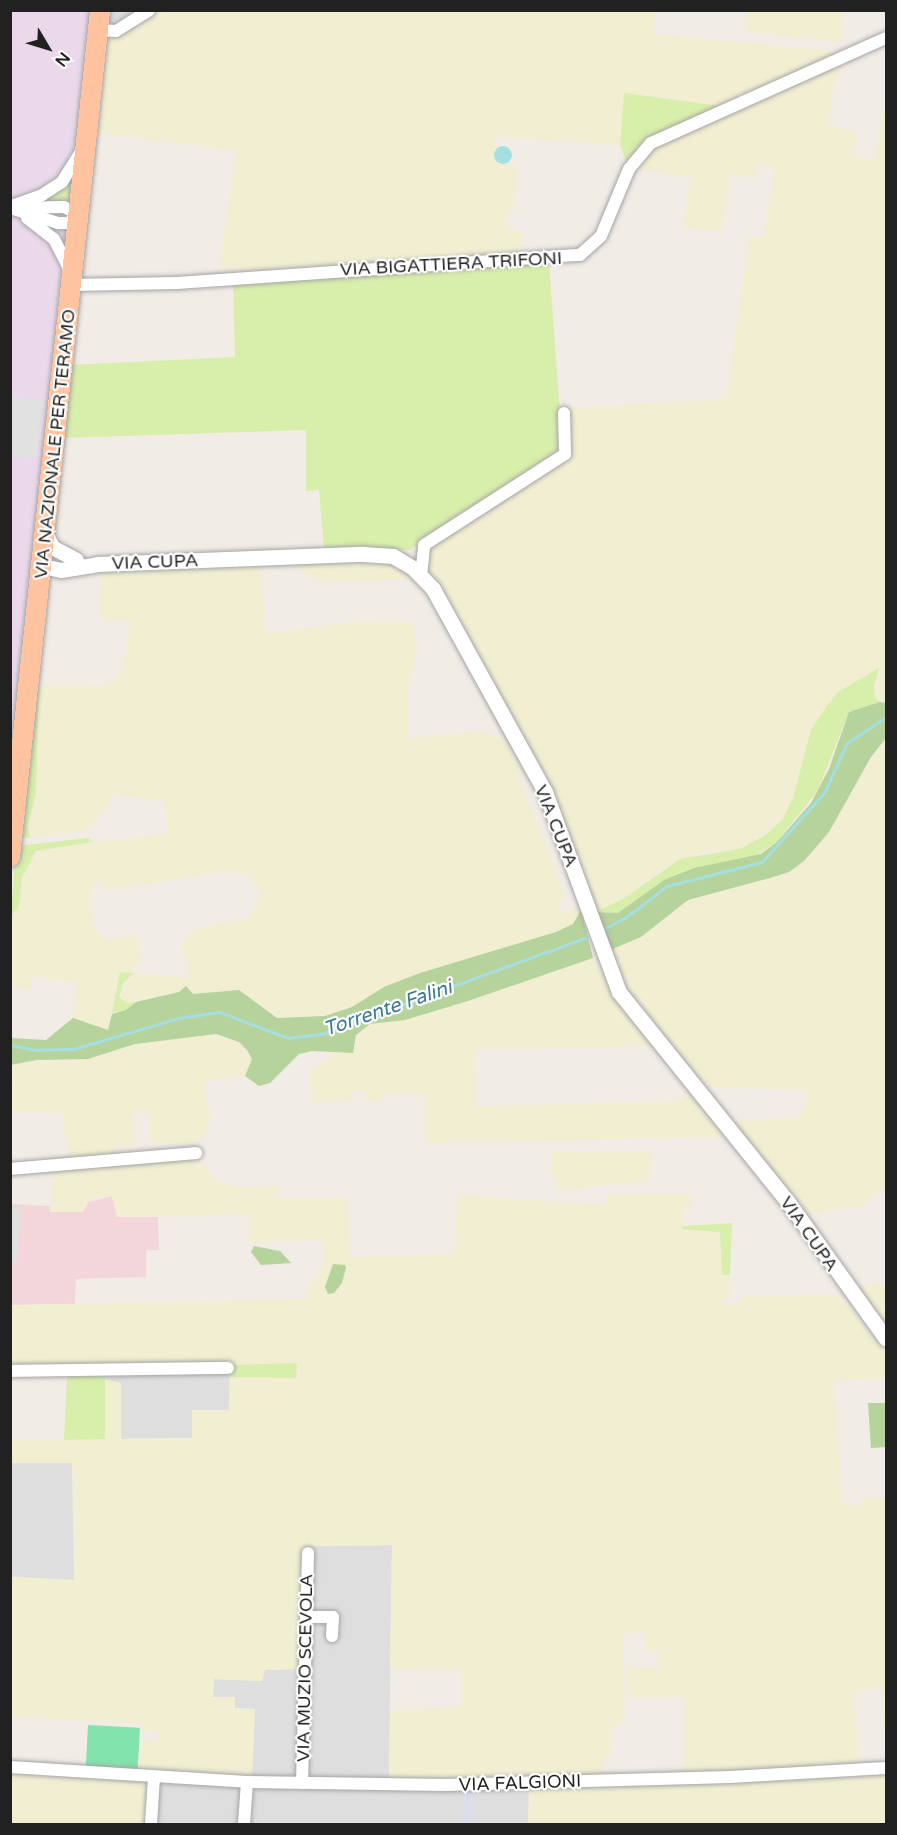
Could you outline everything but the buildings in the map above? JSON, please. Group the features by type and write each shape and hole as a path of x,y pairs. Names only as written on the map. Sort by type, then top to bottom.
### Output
{"main road":[{"name":"VIA NAZIONALE PER TERAMO","path":"10,857 100,10"}],"street":[{"path":"98,30 116,31 148,10"},
{"name":"VIA BIGATTIERA TRIFONI","path":"72,280 177,283 580,255 601,236 629,169 651,143 886,38"},
{"path":"10,208 42,195 62,182 87,138"},
{"path":"10,208 64,207 79,215"},
{"path":"10,208 54,239 72,280"},
{"path":"421,576 424,544 565,454 564,413"},
{"name":"VIA CUPA","path":"45,533 52,547 74,565"},
{"name":"VIA CUPA","path":"42,566 49,561 74,565 363,554 393,556 421,576 433,589 545,792 619,992 788,1202 886,1339"},
{"path":"38,604 48,582 74,565"},
{"path":"10,1169 196,1153"},
{"path":"10,1371 228,1368"},
{"name":"VIA MUZIO SCEVOLA","path":"302,1783 308,1553"},
{"path":"306,1617 333,1617 332,1636"},
{"name":"VIA FALGIONI","path":"10,1767 154,1778 247,1782 481,1784 886,1768"},
{"path":"151,1824 154,1778"},
{"path":"244,1824 247,1782"}],"shaded area":[{"path":"11,11 95,11 15,759 11,759"},
{"path":"106,11 144,11 115,28 104,28"},
{"path":"149,11 656,11 654,34 835,51 835,54 721,106 624,93 620,145 495,137 495,162 508,167 518,163 514,210 506,212 507,230 522,231 520,256 219,270 236,150 95,133 106,37"},
{"path":"746,11 843,11 841,42 747,32"},
{"path":"838,64 828,125 857,132 853,155 874,160 886,99 886,703 875,697 879,669 837,692 811,730 793,798 782,820 767,834 740,849 700,853 667,866 623,899 596,912 550,785 418,553 558,460 566,408 726,399 749,237 763,237 774,170 764,164 756,169 755,178 731,174 721,232 682,227 691,177 634,169 651,148"},
{"path":"11,397 43,400 36,459 11,456"},
{"path":"384,561 408,574 405,579 320,582 287,563"},
{"path":"261,563 265,633 363,621 412,622 418,651 408,688 407,738 480,731 501,737 518,764 520,781 553,862 564,897 558,910 563,913 579,907 581,910 573,924 556,932 420,973 352,1007 325,1016 277,1018 238,990 193,994 179,992 127,1003 120,1000 120,991 134,973 120,972 108,1030 73,1018 77,981 33,977 31,989 11,986 11,915 19,907 26,865 44,848 168,834 164,801 114,794 107,810 85,831 30,838 28,826 36,793 39,686 106,685 118,676 128,645 129,620 99,621 101,569","holes":["230,871 250,877 259,892 258,901 247,919 196,928 185,937 180,953 187,962 187,978 134,973 140,959 138,936 105,940 95,927 90,906 91,889 97,881 107,890"]},
{"path":"886,738 886,1191 876,1192 864,1206 801,1214 732,1122 800,1117 800,1110 806,1109 807,1090 703,1087 651,1024 621,981 610,950 640,937 688,900 789,872 804,861"},
{"path":"593,958 606,983 651,1046 475,1050 476,1106 675,1101 692,1095 725,1137 426,1143 425,1094 382,1094 382,1101 365,1100 365,1091 354,1091 353,1100 311,1103 310,1070 334,1054 353,1053 356,1035 370,1024 405,1020"},
{"path":"203,1033 239,1042 252,1059 245,1076 208,1080 204,1087 211,1119 205,1135 197,1141 185,1145 154,1142 149,1137 149,1114 133,1111 134,1147 115,1147 116,1159 72,1161 63,1132 63,1113 11,1111 13,1063 88,1059 135,1044"},
{"path":"552,1152 652,1152 650,1181 559,1190 552,1175"},
{"path":"196,1157 219,1182 244,1187 280,1186 278,1198 348,1198 350,1257 454,1254 457,1195 606,1205 609,1194 691,1194 692,1207 683,1207 682,1229 721,1232 722,1275 730,1275 731,1297 723,1298 723,1306 739,1304 739,1297 837,1294 886,1353 886,1378 834,1380 842,1502 854,1506 866,1498 886,1498 886,1753 881,1688 853,1692 860,1764 683,1771 683,1697 629,1698 628,1667 657,1668 658,1651 645,1650 645,1633 624,1633 625,1718 610,1731 611,1756 603,1758 604,1775 389,1779 390,1711 461,1706 461,1670 390,1669 392,1545 305,1546 302,1669 265,1670 262,1681 214,1679 213,1697 235,1697 235,1708 255,1709 252,1776 139,1771 142,1740 158,1741 159,1731 142,1731 143,1724 11,1716 10,1581 12,1577 74,1580 75,1541 72,1463 11,1463 11,1440 104,1439 105,1379 121,1383 121,1439 192,1438 192,1410 229,1410 230,1377 296,1377 297,1363 11,1369 11,1305 306,1299 307,1287 322,1270 324,1252 319,1240 250,1243 249,1214 117,1217 112,1196 91,1198 83,1212 50,1212 52,1170"},
{"path":"112,1196 117,1217 158,1217 159,1250 146,1250 146,1277 76,1279 75,1304 11,1305 10,1204 50,1206 50,1212"},
{"path":"10,1208 21,1209 16,1263 10,1262"},
{"path":"886,1283 886,1331 851,1287"},
{"path":"230,1365 229,1410 192,1438 120,1439 121,1383 109,1383 102,1375"},
{"path":"11,1463 72,1463 74,1580 12,1577 11,1581"},
{"path":"392,1545 389,1779 252,1776 255,1709 235,1708 235,1697 213,1697 214,1679 262,1681 265,1670 302,1669 305,1546"},
{"path":"10,1771 150,1779 148,1824 11,1824"},
{"path":"886,1773 886,1824 528,1824 529,1788"},
{"path":"150,1779 529,1788 528,1824 148,1824"},
{"path":"464,1790 473,1790 473,1824 462,1824"}],"green space":[{"path":"624,93 721,106 656,136 626,161 620,145"},
{"path":"74,178 72,205 33,205 54,196"},
{"path":"549,263 560,414 558,450 410,550 324,549 319,490 306,491 306,430 61,438 69,365 235,357 233,281"},
{"path":"879,668 874,686 875,697 880,702 849,712 818,790 777,842 751,859 694,868 664,880 618,913 596,912 623,899 680,859 740,849 767,834 782,820 793,798 811,730 826,707 838,692"},
{"path":"35,686 39,686 36,793 28,826 30,838 18,838"},
{"path":"880,702 886,703 886,738 871,757 829,832 804,861 789,872 688,900 641,937 610,950 596,912 618,913 664,880 694,868 761,854 777,842 811,803 829,769 849,712"},
{"path":"88,838 93,842 36,851 22,878 19,907 11,915 16,846"},
{"path":"581,910 593,958 405,1020 370,1024 356,1035 353,1053 312,1051 299,1054 270,1083 259,1086 245,1076 252,1059 247,1050 239,1042 216,1034 135,1044 88,1059 37,1060 11,1065 10,1038 46,1040 73,1018 108,1030 112,1014 126,1010 136,1002 179,992 186,986 193,994 239,990 277,1018 325,1016 352,1007 384,987 420,973 556,932 573,924"},
{"path":"120,972 134,973 123,983 119,997 127,1003 136,1002 126,1010 112,1013"},
{"path":"732,1223 730,1275 722,1275 720,1232 682,1229 682,1226"},
{"path":"254,1246 280,1251 291,1263 261,1265 251,1252"},
{"path":"333,1264 345,1265 346,1268 342,1283 334,1293 328,1294 325,1287"},
{"path":"297,1363 296,1378 230,1377 230,1365"},
{"path":"67,1375 102,1375 105,1379 105,1439 64,1440"},
{"path":"868,1403 886,1403 886,1447 871,1448"},
{"path":"88,1725 140,1728 138,1770 86,1767"}],"water":[{"path":"503,146 509,149 512,155 509,161 503,164 497,161 494,155 497,149"}],"waterway":[{"name":"Torrente Falini","path":"602,930 625,918 667,886 762,862 824,793 847,743 886,717"},
{"name":"Torrente Falini","path":"10,1045 35,1050 73,1049 179,1018 219,1012 288,1038 322,1034 587,937"}]}
